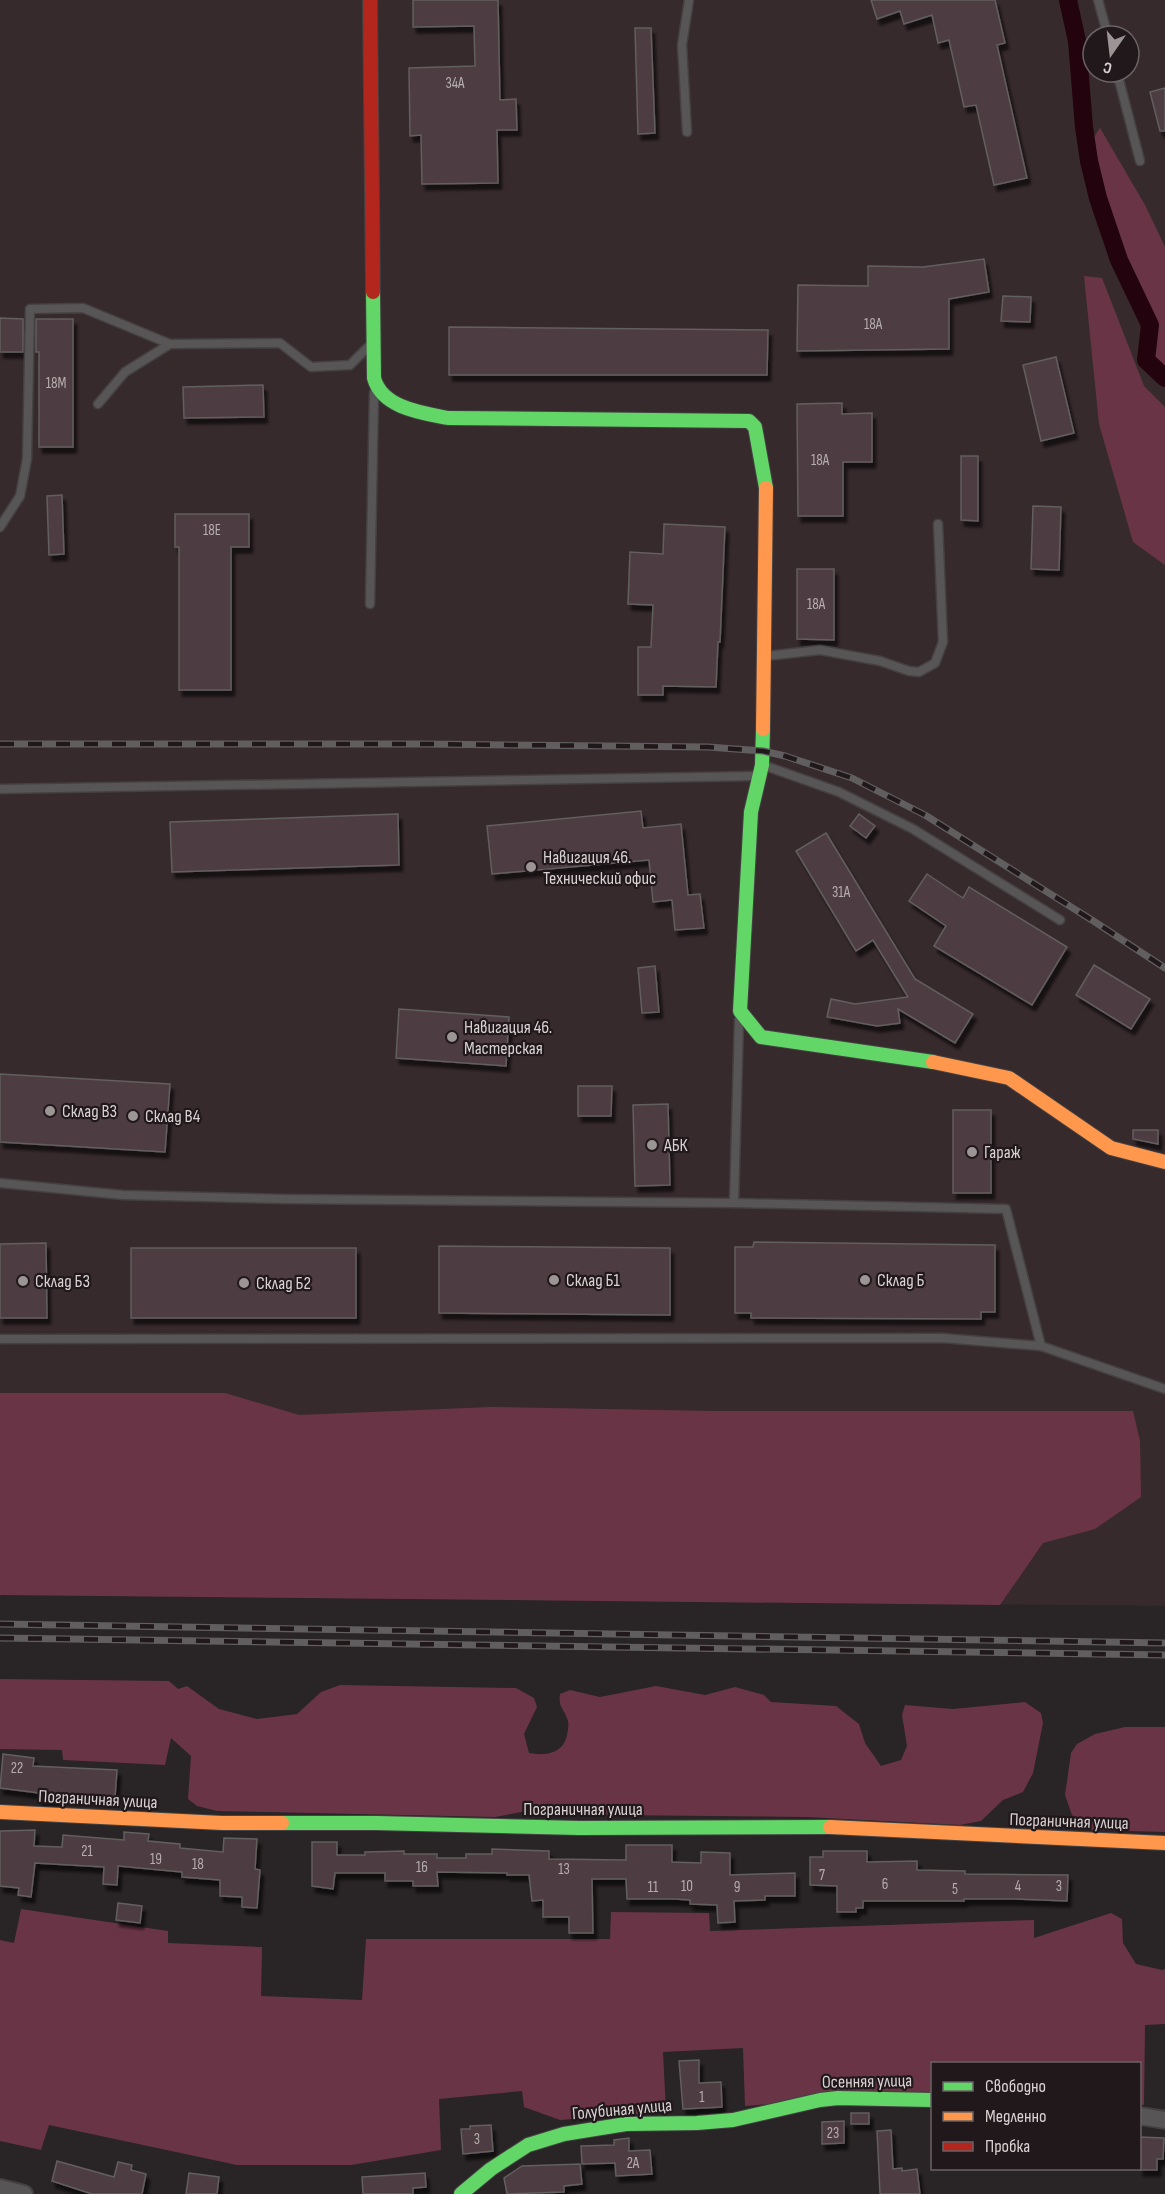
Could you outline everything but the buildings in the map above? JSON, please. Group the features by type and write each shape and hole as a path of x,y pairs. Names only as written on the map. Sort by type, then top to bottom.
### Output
{"street":[{"path":"370,0 373,341 374,371 378,389 394,402 419,413 448,418 749,421 755,427 766,486 765,657 761,771 752,812 740,1011 761,1037 906,1057 1009,1078 1112,1148 1165,1162"},
{"name":"Пограничная улица","path":"0,1812 222,1823 376,1823 579,1828 799,1826 1165,1843"},
{"name":"Осенняя улица","path":"733,2120 838,2098 931,2100"},
{"path":"1141,2116 1165,2120"},
{"name":"Голубиная улица","path":"461,2194 492,2169 528,2145 564,2133 626,2124 733,2120"},
{"path":"0,2188 24,2194"}],"lane":[{"path":"687,132 682,45 689,0"},
{"path":"1098,0 1105,24"},
{"path":"1120,84 1140,161"},
{"path":"0,527 20,496 27,459 30,309 83,308 170,344 280,344 311,367 350,365 373,341"},
{"path":"98,404 125,372 170,344"},
{"path":"370,604 374,371"},
{"path":"765,657 820,650 880,661 919,672 934,663 943,642 938,524"},
{"path":"0,789 761,771 839,792 913,829 1060,920"},
{"path":"734,1203 740,1011"},
{"path":"0,1183 123,1195 308,1200 734,1203 1006,1209 1041,1346"},
{"path":"0,1339 942,1338 1041,1346 1165,1389"}],"shaded area":[{"path":"0,0 1165,0 1165,1606 0,1595"},
{"path":"1100,128 1145,205 1165,247 1165,378 1146,360 1150,325 1119,260 1105,203 1094,137"},
{"path":"1084,276 1102,278 1144,386 1165,407 1165,565 1133,542 1099,424"},
{"path":"0,1393 225,1393 299,1415 491,1407 715,1411 1133,1411 1140,1441 1141,1497 1095,1529 1043,1543 1000,1605 0,1595"},
{"path":"0,1679 169,1681 178,1689 187,1686 219,1709 257,1719 297,1714 321,1692 340,1685 516,1688 534,1698 537,1707 524,1734 529,1753 541,1754 557,1750 565,1741 568,1723 561,1705 560,1694 570,1690 600,1697 656,1686 705,1695 735,1687 764,1695 771,1702 836,1706 859,1724 865,1743 881,1766 901,1760 907,1746 902,1715 905,1705 953,1709 1025,1702 1041,1713 1043,1723 1033,1773 1023,1792 1003,1800 981,1821 960,1825 806,1817 610,1815 558,1805 495,1817 217,1811 197,1806 188,1799 191,1756 171,1738 165,1765 63,1760 62,1750 0,1749"},
{"path":"1125,1727 1165,1727 1165,1832 1092,1830 1072,1815 1065,1795 1071,1753 1077,1744 1095,1734"},
{"path":"21,1909 168,1931 168,1943 262,1947 261,1996 362,2000 366,1939 610,1939 611,1912 709,1913 710,1931 1034,1920 1034,1938 1111,1913 1122,1919 1123,1943 1136,1964 1165,1969 1165,2024 1145,2025 1144,2105 1141,2104 1141,2062 931,2062 931,2092 745,2106 743,2048 663,2052 666,2112 560,2120 524,2107 522,2091 439,2099 441,2150 351,2165 237,2165 49,2125 41,2150 0,2141 0,1940 14,1943"}],"waterway":[{"path":"1068,0 1077,41 1089,161 1098,198 1119,260 1150,325 1146,360 1165,378"}],"railway":[{"path":"0,744 423,744 708,747 763,751 852,778 925,815 1165,968"},
{"path":"0,1624 1165,1643"},
{"path":"0,1638 1165,1655"}],"traffic: fast":[{"path":"373,292 374,378 378,388 394,403 415,411 448,418 749,421 755,427 766,488"},
{"path":"763,729 762,765 751,812 740,1011 761,1037 933,1062"},
{"path":"282,1823 579,1828 830,1827"},
{"path":"461,2194 491,2169 528,2145 564,2134 626,2124 733,2120 838,2098 931,2100"}],"traffic: slow":[{"path":"763,729 766,488"},
{"path":"933,1062 1009,1078 1111,1148 1165,1162"},
{"path":"0,1812 222,1823 282,1823"},
{"path":"830,1827 1165,1843"}],"traffic: jam":[{"path":"370,0 373,292"}],"place":[{"name":"Навигация 46. Технический офис","path":"531,867"},
{"name":"Навигация 46. Мастерская","path":"452,1037"},
{"name":"Склад В3","path":"50,1111"},
{"name":"Склад В4","path":"133,1116"},
{"name":"АБК","path":"652,1145"},
{"name":"Гараж","path":"972,1152"},
{"name":"Склад Б1","path":"554,1280"},
{"name":"Склад Б","path":"865,1280"},
{"name":"Склад Б3","path":"23,1281"},
{"name":"Склад Б2","path":"244,1283"}]}
